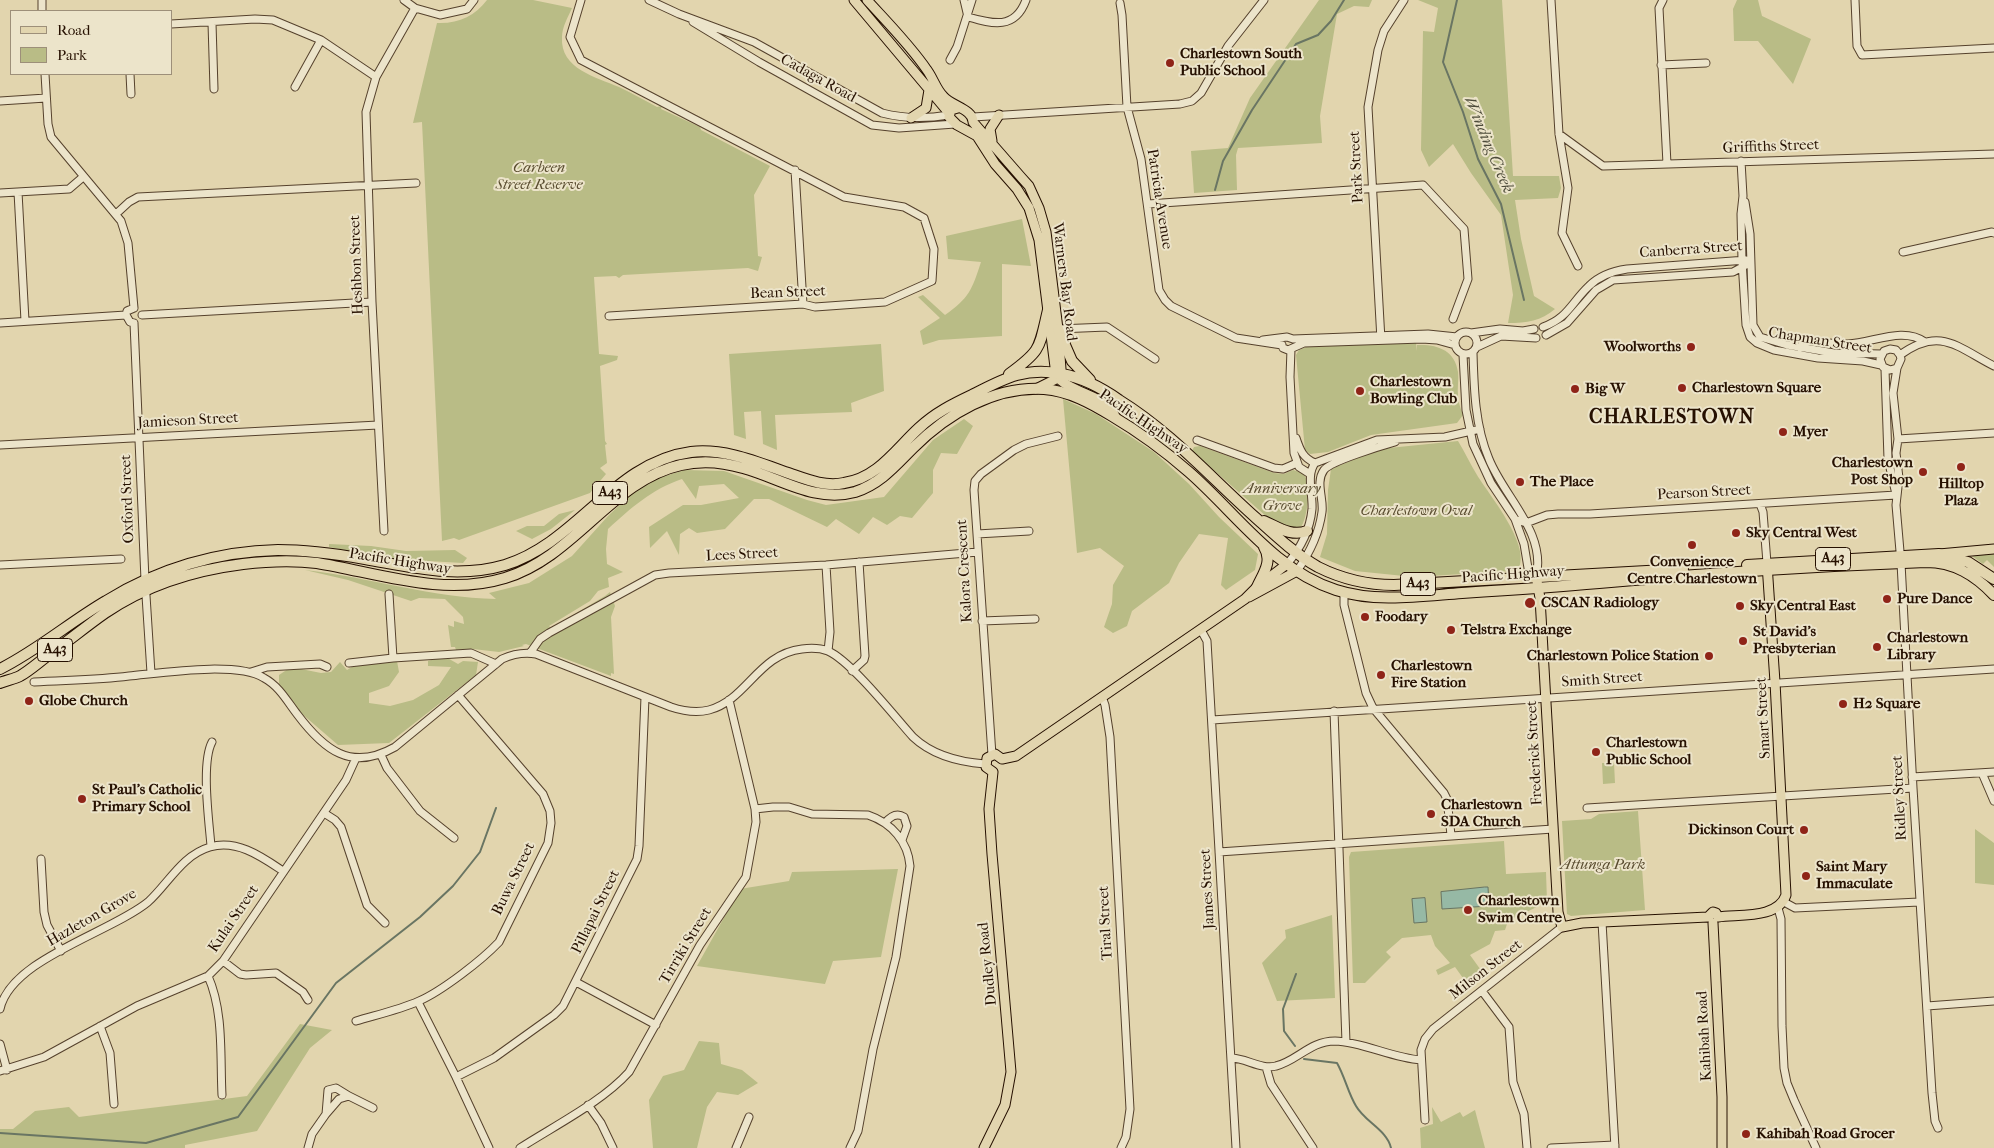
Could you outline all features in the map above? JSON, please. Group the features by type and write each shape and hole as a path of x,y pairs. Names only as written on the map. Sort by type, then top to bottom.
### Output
{"highway":[{"path":"1004,378 1030,358 1038,348 1042,339 1048,310"},
{"path":"1058,329 1072,362 1096,386"},
{"name":"Pacific Highway","path":"0,682 21,676 145,585 176,568 208,558 261,551 318,552 445,572 474,571 497,567 518,560 546,545 638,471 657,461 678,454 702,451 740,457 820,483 850,482 870,473 886,462 918,428 952,404 1004,378 1031,372 1058,375 1096,386 1132,408 1162,430 1254,516 1301,556 1343,577 1383,585 1767,567 1901,559 1939,554 1953,556 1968,562 1980,568 1994,579"},
{"name":"Pacific Highway","path":"0,669 19,659 107,600 145,585 201,571 248,563 285,561 318,564 441,585 491,582 536,566 582,531 622,495 650,476 666,469 700,462 721,463 746,468 798,488 824,494 847,494 865,488 880,480 893,470 915,445 946,419 969,405 1010,392 1035,389 1065,393 1089,402 1117,419 1154,444 1189,472 1262,544 1286,564 1332,589 1344,592 1401,597 1538,588 1767,567"},
{"path":"1254,516 1290,532 1299,533 1307,530"},
{"path":"1257,587 1269,560 1268,553 1262,544"},
{"name":"Pacific Highway","path":"1901,559 1954,566 1976,578 1993,592"}],"main road":[{"name":"Warners Bay Road","path":"854,0 959,126 980,140 995,164 1017,189 1029,208 1039,240 1058,375"},
{"name":"Warners Bay Road","path":"866,0 927,70 944,98 958,108 965,110 1029,186 1039,208 1046,232 1058,329 1058,375"},
{"path":"911,118 926,108 929,90"},
{"path":"949,114 958,108"},
{"path":"993,142 990,130 999,115"},
{"path":"959,126 969,127 973,119"},
{"path":"1035,389 1058,375 1108,406 1117,419"},
{"path":"1939,554 1994,549"},
{"path":"1245,599 1286,564"},
{"name":"Smart Street","path":"1767,567 1786,886 1781,905"},
{"path":"1002,759 1016,756 1245,599 1297,571"},
{"name":"Frederick Street","path":"1536,577 1558,912 1562,927"},
{"path":"992,755 998,755 1002,759 1000,769 993,772 988,769 986,764 987,758 992,755"},
{"name":"Dudley Road","path":"984,1148 1005,1105 1012,1072 989,809 993,772"},
{"name":"Milson Street","path":"1562,927 1572,924 1602,922 1713,919 1759,913 1781,905"},
{"name":"Kahibah Road","path":"1713,919 1722,1097 1722,1148"}],"street":[{"path":"404,0 415,8 440,15 467,9 474,0"},
{"path":"581,0 570,37 580,60 795,170 803,304"},
{"name":"Cadaga Road","path":"649,0 679,14 754,42 882,113 911,118 949,114"},
{"path":"964,0 968,17"},
{"path":"950,60 955,54 972,0"},
{"path":"968,17 992,24 1007,22 1016,17 1026,0"},
{"path":"973,119 999,115 1183,104 1196,99 1204,90 1228,46 1264,0"},
{"name":"Park Street","path":"1381,337 1368,107 1378,50 1384,31 1404,0"},
{"path":"1551,0 1558,134 1568,188 1562,233 1578,266"},
{"path":"1654,0 1659,8 1667,164"},
{"path":"1659,8 1663,0"},
{"path":"1855,0 1857,46 1862,56 1994,48"},
{"name":"Patricia Avenue","path":"1120,3 1127,107 1141,159 1158,290 1171,306 1236,338 1292,348"},
{"name":"Heshbon Street","path":"384,531 367,187 366,112 376,77 415,8"},
{"name":"Cadaga Road","path":"679,14 759,62 872,125 899,128 959,126"},
{"path":"172,24 255,19 273,20 321,40 376,77"},
{"path":"212,22 214,89"},
{"path":"295,87 321,40"},
{"path":"1662,65 1706,63"},
{"path":"45,75 48,124 51,137 116,214 127,236 134,308"},
{"path":"130,75 131,94"},
{"path":"0,101 46,98"},
{"name":"Griffiths Street","path":"1558,134 1603,166 1741,161 1958,157 1994,154"},
{"name":"Chapman Street","path":"1741,161 1743,196 1741,214 1742,265 1746,325 1750,337 1757,344 1774,350 1818,358 1863,361 1883,367"},
{"name":"Bean Street","path":"609,316 803,304 815,307 885,302 932,281 934,249 924,218 904,208 844,197 795,170"},
{"path":"0,193 69,189 83,177"},
{"path":"116,214 129,202 138,197 367,187 416,183"},
{"path":"1148,204 1423,185 1464,229 1468,279 1453,319"},
{"path":"18,192 25,321"},
{"name":"Chapman Street","path":"1743,196 1748,215 1754,329 1757,334 1765,340 1800,348 1834,353 1882,354"},
{"path":"1903,252 1994,233"},
{"name":"Canberra Street","path":"1546,335 1566,323 1596,290 1608,282 1627,278 1734,272 1751,260"},
{"name":"Canberra Street","path":"1543,327 1556,322 1568,312 1589,286 1600,278 1614,272 1627,269 1742,265"},
{"path":"142,315 372,302"},
{"path":"134,308 138,309 142,315"},
{"path":"126,316 127,311 134,308"},
{"path":"126,316 130,322 134,323 139,321 142,315"},
{"path":"0,323 126,316"},
{"name":"Oxford Street","path":"134,323 145,585 151,673"},
{"path":"1058,329 1107,327 1155,359"},
{"path":"1543,327 1546,330 1546,335 1543,339 1501,336 1485,342 1475,350 1463,354 1458,352 1456,341 1463,332 1471,333 1500,329 1523,331 1534,329 1543,327"},
{"path":"1534,329 1536,338"},
{"path":"1471,333 1477,339 1475,350"},
{"name":"Chapman Street","path":"1800,348 1804,341 1848,344 1904,334 1918,337 1925,342"},
{"path":"1292,348 1304,343 1381,337"},
{"path":"1310,474 1297,463 1290,377 1292,339 1381,337 1456,341"},
{"path":"1284,338 1282,347 1290,377"},
{"name":"Patricia Avenue","path":"1253,341 1292,339"},
{"name":"Chapman Street","path":"1900,354 1909,348 1925,342 1939,340 1949,342 1994,366"},
{"path":"1890,349 1896,350 1900,354 1901,362 1897,368 1893,370 1883,367 1880,359 1882,354 1890,349"},
{"name":"Frederick Street","path":"1475,350 1474,381 1480,429 1489,460 1526,523 1533,539 1538,559 1536,577"},
{"name":"Frederick Street","path":"1463,354 1466,410 1470,432 1485,472 1515,519 1524,544 1528,568 1536,577"},
{"name":"Ridley Street","path":"1883,367 1888,459 1892,468 1896,495 1901,559 1919,902 1932,1093 1935,1121 1938,1128"},
{"name":"Ridley Street","path":"1896,495 1898,478 1897,436 1893,393 1897,368"},
{"name":"Jamieson Street","path":"0,445 378,425"},
{"path":"1293,428 1302,455 1307,460 1315,463 1372,441 1445,437 1480,429"},
{"path":"1888,432 1897,436 1994,433"},
{"name":"Kalora Crescent","path":"992,755 982,621 975,481 981,474 1014,450 1026,444 1058,436"},
{"path":"1286,564 1301,556 1314,542 1322,514 1320,481 1325,468 1362,452 1407,439"},
{"path":"1197,440 1274,468 1283,469 1297,463"},
{"path":"1888,459 1897,459"},
{"path":"1297,571 1312,508 1310,474 1315,463"},
{"name":"Pearson Street","path":"1526,523 1547,515 1558,514 1590,514 1896,495"},
{"name":"Smart Street","path":"1760,504 1763,510 1767,567"},
{"path":"1515,519 1526,523"},
{"path":"977,534 1029,531"},
{"name":"Lees Street","path":"530,653 540,639 549,632 655,576 669,573 826,565 978,552"},
{"path":"0,565 121,559"},
{"path":"852,671 864,660 865,656 859,562"},
{"path":"826,565 830,632 828,651"},
{"path":"1344,592 1344,605 1364,684 1373,708 1444,793 1447,799 1451,835"},
{"path":"389,594 393,658"},
{"path":"982,621 1034,619"},
{"name":"James Street","path":"1201,630 1207,641 1236,1148"},
{"path":"34,682 224,669 251,672 264,677 278,689 316,738 342,755 369,758 395,746 508,656 530,653 542,656 679,710 693,711 708,710 729,700 762,667 778,656 790,651 810,648 828,651 846,664 913,737 924,746 954,760 986,764"},
{"path":"349,663 471,653 496,664"},
{"path":"251,672 268,667 320,664 327,667"},
{"name":"Smith Street","path":"1212,720 1994,669"},
{"name":"Buwa Street","path":"356,1021 418,1002 482,958 499,942 548,843 550,812 543,794 458,695"},
{"name":"Pillapai Street","path":"456,1077 494,1058 554,1015 563,1006 576,982 636,859 639,846 645,697"},
{"name":"Tiral Street","path":"1102,697 1110,737 1130,1109 1126,1137 1121,1148"},
{"name":"Tirriki Street","path":"520,1148 588,1105 629,1072 700,945 746,877 756,822 755,809 729,700"},
{"path":"1334,711 1346,1042"},
{"path":"212,742 209,748 207,772 210,846 242,848 258,855 284,871"},
{"path":"381,754 387,768 420,811 454,838"},
{"name":"Kulai Street","path":"3,1070 44,1057 137,1006 208,976 223,962 346,780 356,758"},
{"path":"1912,777 1994,772"},
{"path":"1982,773 1994,801"},
{"path":"1587,808 1912,788"},
{"path":"755,809 789,807 812,814 860,814 876,818 885,823 902,840 909,856 910,866 896,957 873,1049 858,1131 850,1148"},
{"path":"324,813 335,820 341,827 367,905 385,922"},
{"path":"885,823 889,818 896,815 904,818 907,826 902,840"},
{"path":"1219,852 1553,829"},
{"name":"Hazleton Grove","path":"0,1009 1,999 17,979 61,951 124,918 148,901 196,853 210,846"},
{"path":"41,860 44,912 47,924 61,951"},
{"name":"Milson Street","path":"1781,905 1795,908 1919,902"},
{"path":"1781,905 1784,1068 1787,1083 1816,1148"},
{"path":"1551,1148 1615,1146 1602,922"},
{"name":"Milson Street","path":"1425,1120 1423,1044 1433,1029 1562,927"},
{"path":"223,962 240,974 276,973 302,992 308,1000"},
{"path":"208,976 214,990 218,1009 222,1095"},
{"path":"576,982 656,1025"},
{"path":"1482,991 1509,1027 1513,1079 1524,1114 1527,1148"},
{"path":"1927,1006 1994,1001"},
{"path":"418,1002 489,1148"},
{"path":"100,1026 110,1053 114,1104"},
{"path":"1231,1058 1246,1060 1266,1067 1281,1064 1316,1045 1334,1041 1346,1042 1404,1059 1422,1060"},
{"path":"0,1044 3,1070"},
{"path":"1266,1067 1271,1084 1313,1148"},
{"path":"326,1114 328,1090 336,1088 373,1108"},
{"path":"308,1148 312,1134 326,1114 339,1099 349,1096"},
{"path":"588,1105 601,1123 613,1148"},
{"path":"736,1148 749,1117"}],"green space":[{"name":"Carbeen Street Reserve","path":"487,0 533,0 572,8 564,26 562,37 563,48 573,64 590,75 624,89 657,107 662,106 661,109 700,127 701,130 770,166 754,195 758,256 762,257 758,271 748,268 623,275 619,278 616,276 594,277 599,354 618,356 617,360 600,366 607,463 600,468 606,474 590,493 459,540 454,538 442,541 422,122 413,123 437,23 452,22 465,18"},
{"path":"1319,0 1372,0 1369,7 1354,6 1337,14 1320,116 1322,143 1238,148 1236,155 1237,190 1194,193 1191,151 1228,148 1250,98"},
{"path":"1418,0 1502,0 1513,176 1559,176 1561,188 1558,198 1515,200 1521,239 1534,296 1555,309 1539,319 1528,322 1508,323 1513,295 1501,215 1453,144 1429,167 1421,150 1423,31 1434,32 1438,8"},
{"path":"1737,0 1758,0 1762,16 1811,39 1793,84 1758,41 1734,41 1733,9"},
{"path":"1022,219 1031,266 1002,264 1002,336 939,340 923,345 920,331 940,318 918,297 923,295 945,315 969,293 981,262 948,259 946,236"},
{"name":"Charlestown Bowling Club","path":"1416,343 1417,351 1417,345 1438,347 1453,358 1458,372 1458,398 1463,415 1457,423 1371,435 1328,452 1310,454 1305,450 1296,355 1299,350 1306,347"},
{"path":"881,344 884,391 851,403 852,412 775,415 777,450 763,444 761,411 744,412 746,439 734,435 729,354"},
{"path":"1063,399 1096,414 1154,452 1189,484 1219,517 1258,554 1255,570 1226,590 1221,585 1228,538 1199,534 1179,563 1169,583 1132,611 1127,626 1113,633 1104,627 1112,604 1113,585 1124,566 1100,548 1077,553"},
{"path":"964,419 973,426 957,454 941,453 933,470 933,493 912,518 900,516 887,525 873,517 859,534 836,519 827,527 769,499 754,499 725,529 697,533 689,528 680,534 679,555 667,531 650,548 649,527 683,505 701,505 739,498 724,484 699,486 696,499 682,479 661,488 642,500 608,529 607,564 623,572 608,578 609,587 598,591 590,601 549,626 551,628 610,592 615,606 611,617 614,674 611,673 611,676 526,644 499,652 473,649 456,650 455,647 451,647 448,625 454,627 454,621 464,624 463,617 445,599 419,598 411,601 348,580 305,570 448,595 496,599 489,593 529,583 572,556 630,495 655,479 684,470 724,471 826,505 884,497 933,440"},
{"name":"Charlestown Oval","path":"1458,441 1474,471 1514,533 1521,558 1519,568 1511,571 1414,577 1355,571 1320,557 1327,534 1328,490 1331,469 1379,449"},
{"name":"Anniversary Grove","path":"1200,446 1274,473 1284,474 1293,470 1305,476 1308,503 1301,527 1294,530 1267,517 1192,451 1194,447"},
{"path":"575,510 551,529 532,539 516,531 527,526 544,526 559,514"},
{"path":"329,544 371,546 406,551 455,550 467,558 463,563 391,559 329,547"},
{"path":"1994,551 1994,567 1987,560 1983,564 1972,556 1972,552"},
{"path":"444,656 458,664 463,661 478,662 476,675 389,743 338,745 301,713 279,687 279,675 291,667 321,673 331,672 340,662 347,670 355,665 397,661 399,672 389,686 369,693 369,703 390,706 413,700 439,685 451,667 428,666 428,661"},
{"path":"1602,763 1614,763 1615,783 1603,784"},
{"name":"Attunga Park","path":"1638,811 1645,910 1571,916 1567,914 1562,821 1591,819 1599,814"},
{"path":"1975,829 1994,843 1994,885 1975,883"},
{"name":"Charlestown Swim Centre","path":"1504,841 1506,874 1546,872 1547,902 1508,921 1505,930 1495,931 1490,944 1470,955 1483,973 1488,974 1468,990 1468,985 1455,967 1438,975 1436,970 1450,963 1435,946 1431,935 1402,938 1386,952 1391,957 1365,983 1353,983 1349,857 1351,852"},
{"path":"898,869 881,957 833,961 825,984 697,966 740,889 789,881 792,872"},
{"path":"1332,915 1335,998 1277,1001 1262,963 1286,938 1285,930"},
{"path":"300,1024 332,1030 310,1048 257,1131 185,1145 185,1148 0,1148 0,1129 13,1129 35,1111 69,1107 79,1117 247,1096"},
{"path":"699,1041 719,1043 721,1064 742,1070 758,1083 738,1095 717,1092 707,1107 697,1148 653,1148 649,1100 663,1076 684,1070"},
{"path":"1432,1107 1441,1122 1460,1112 1463,1117 1475,1110 1485,1148 1421,1148 1420,1128 1433,1124"}],"shaded area":[{"path":"1488,887 1489,906 1442,909 1441,892"},
{"path":"1425,898 1427,922 1414,923 1412,899"}],"waterway":[{"path":"1215,190 1223,161 1252,110 1296,44 1318,35 1331,21 1344,0"},
{"name":"Winding Creek","path":"1457,0 1443,62 1463,112 1478,159 1501,204 1524,300"},
{"path":"0,1133 146,1143 238,1117 336,983 420,917 453,886 480,852 496,808"},
{"path":"1295,1046 1284,1031 1283,1009 1296,974"},
{"path":"1304,1059 1337,1063 1356,1106 1381,1131 1391,1148"}],"place":[{"name":"Charlestown South Public School","path":"1170,63"},
{"name":"Woolworths","path":"1691,347"},
{"name":"Charlestown Square","path":"1682,388"},
{"name":"Big W","path":"1575,389"},
{"name":"Charlestown Bowling Club","path":"1360,391"},
{"name":"Myer","path":"1783,432"},
{"name":"Hilltop Plaza","path":"1961,467"},
{"name":"Charlestown Post Shop","path":"1923,472"},
{"name":"The Place","path":"1520,482"},
{"name":"Sky Central West","path":"1736,533"},
{"name":"Convenience Centre Charlestown","path":"1692,545"},
{"name":"Pure Dance","path":"1887,599"},
{"name":"CSCAN Radiology","path":"1530,603"},
{"name":"Sky Central East","path":"1740,606"},
{"name":"Foodary","path":"1365,617"},
{"name":"Telstra Exchange","path":"1451,630"},
{"name":"St David’s Presbyterian","path":"1743,641"},
{"name":"Charlestown Library","path":"1877,647"},
{"name":"Charlestown Police Station","path":"1709,656"},
{"name":"Charlestown Fire Station","path":"1381,675"},
{"name":"Globe Church","path":"29,701"},
{"name":"H2 Square","path":"1843,704"},
{"name":"Charlestown Public School","path":"1596,752"},
{"name":"St Paul's Catholic Primary School","path":"82,799"},
{"name":"Charlestown SDA Church","path":"1431,814"},
{"name":"Dickinson Court","path":"1804,830"},
{"name":"Saint Mary Immaculate","path":"1806,876"},
{"name":"Charlestown Swim Centre","path":"1468,910"},
{"name":"Kahibah Road Grocer","path":"1746,1134"}],"district":[{"name":"CHARLESTOWN","path":"1672,418"}]}
